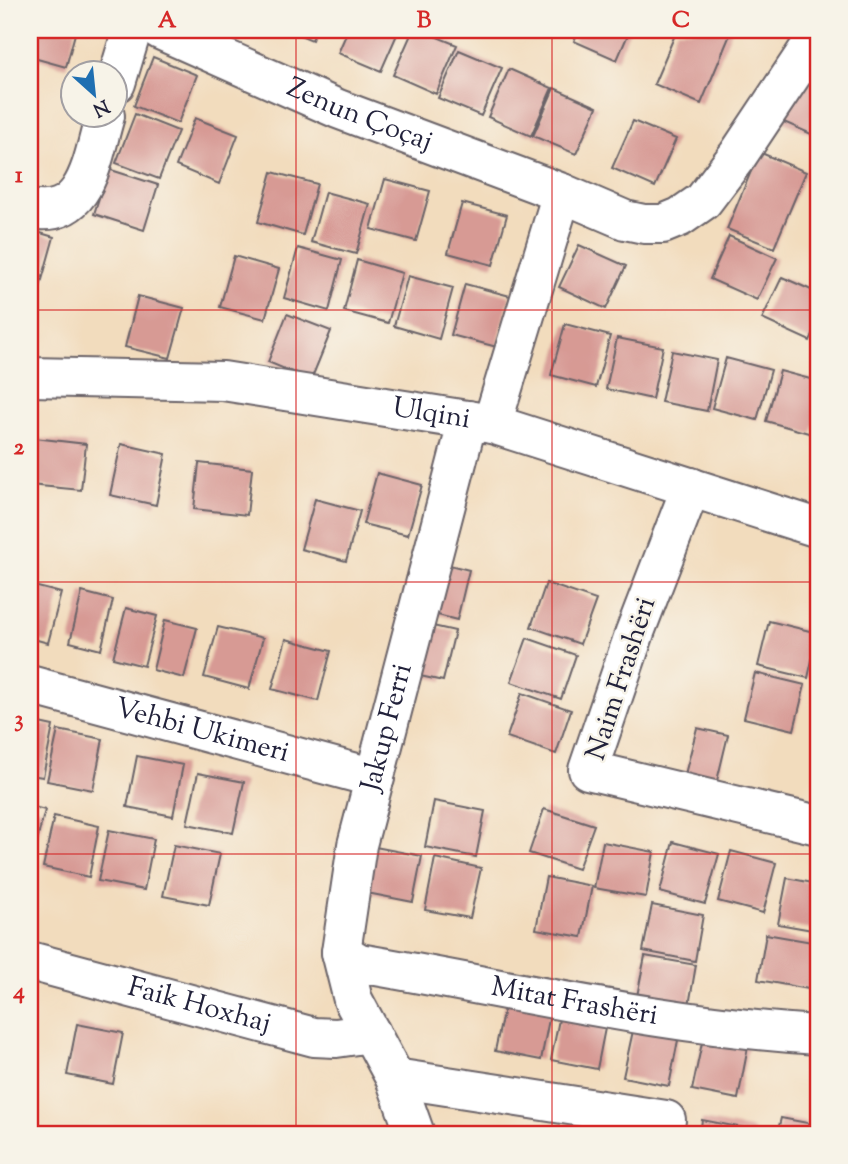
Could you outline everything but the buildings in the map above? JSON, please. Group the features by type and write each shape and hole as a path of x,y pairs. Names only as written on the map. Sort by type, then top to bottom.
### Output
{"street":[{"path":"123,60 132,30"},
{"name":"Zenun Çoçaj","path":"160,30 338,109 562,193 625,220 663,224 680,217 703,201 818,35"},
{"path":"30,209 49,213 66,206 82,190 101,130"},
{"path":"480,422 562,193"},
{"name":"Ulqini","path":"30,377 223,381 480,422 818,528"},
{"name":"Jakup Ferri","path":"415,1134 395,1079 353,1000 341,953 356,845 480,422"},
{"name":"Naim Frashëri","path":"691,487 635,632 588,770 818,825"},
{"name":"Vehbi Ukimeri","path":"30,685 375,778"},
{"name":"Mitat Frashëri","path":"341,953 359,963 614,1010 741,1030 814,1035"},
{"name":"Faik Hoxhaj","path":"30,961 314,1037 336,1038 371,1032"},
{"path":"395,1079 666,1120"}]}
